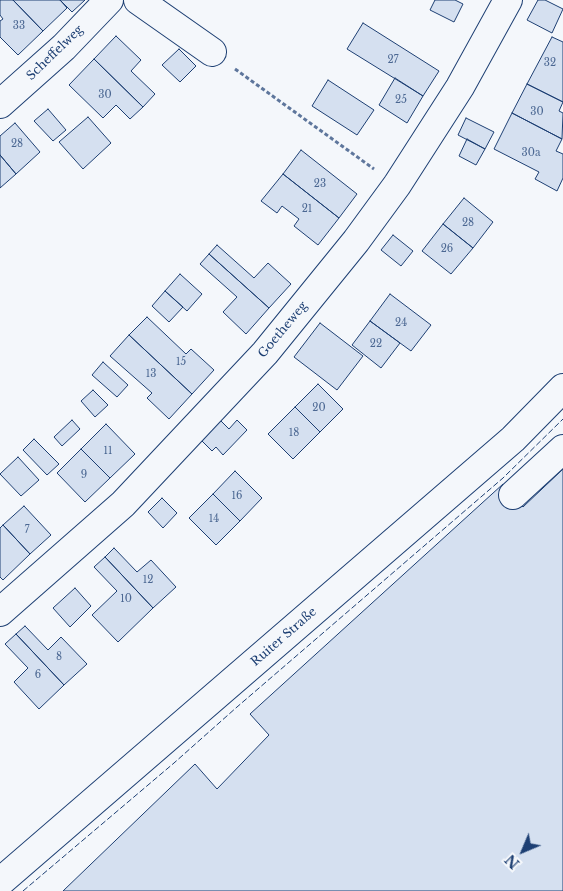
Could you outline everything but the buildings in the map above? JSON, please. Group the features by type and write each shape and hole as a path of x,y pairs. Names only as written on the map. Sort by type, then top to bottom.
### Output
{"street":[{"name":"Scheffelweg","path":"0,104 64,47 109,0"},
{"path":"138,0 212,52"},
{"name":"Goetheweg","path":"0,612 123,504 266,353 356,241 397,185 460,87 508,0"},
{"name":"Ruiter Straße","path":"0,882 513,439 563,388"},
{"path":"513,495 563,449"}],"path":[{"path":"212,52 397,185"}],"fence":[{"path":"23,891 503,478 563,419"}]}
